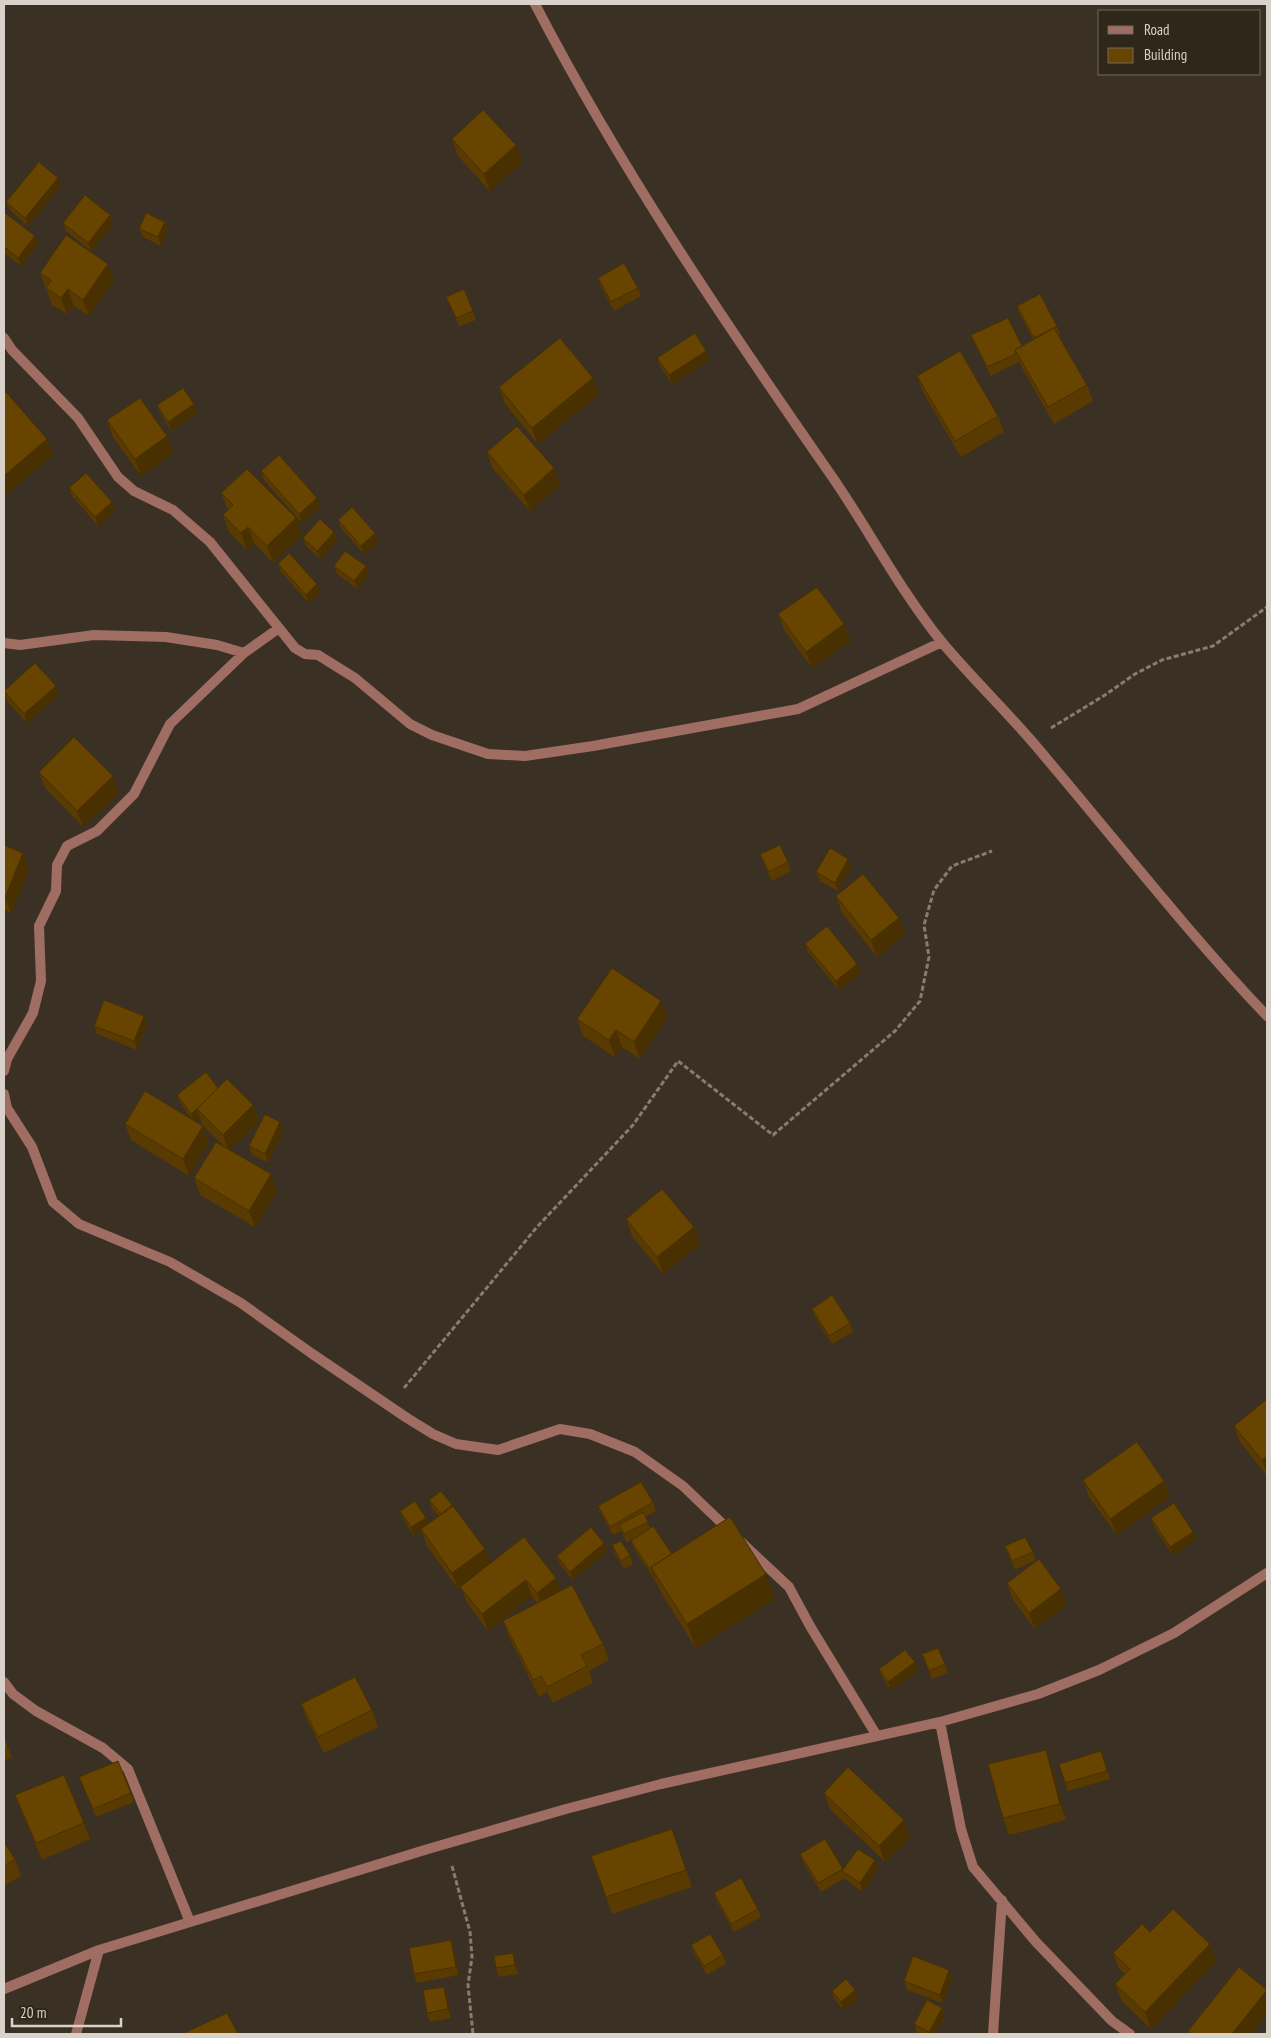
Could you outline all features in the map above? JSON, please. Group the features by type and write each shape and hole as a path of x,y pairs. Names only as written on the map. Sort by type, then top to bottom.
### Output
{"street":[{"path":"535,4 564,60 654,213 752,361 837,484 907,596 942,642 1031,740 1146,879 1267,1016"},
{"path":"4,338 12,350 78,418 118,477 134,491 173,510 210,542 295,648 305,654 318,655 355,678 410,724 432,735 488,754 525,756 593,746 798,709 942,642"},
{"path":"4,1071 7,1059 33,1013 41,981 39,926 56,891 57,865 67,846 97,831 134,794 170,724 244,653 279,628"},
{"path":"4,642 20,645 94,636 166,637 217,645 244,653"},
{"path":"4,1094 7,1108 32,1147 53,1202 79,1224 170,1262 233,1298 389,1406 434,1434 456,1444 498,1450 560,1428 590,1434 635,1452 682,1486 789,1587 810,1626 877,1736"},
{"path":"4,1989 100,1950 446,1843 661,1784 940,1722 1038,1694 1099,1670 1174,1633 1267,1573"},
{"path":"4,1682 13,1694 36,1711 103,1748 128,1769 190,1922"},
{"path":"940,1722 961,1829 973,1867 1036,1942 1112,2021 1130,2034"},
{"path":"993,2034 1002,1900"},
{"path":"76,2034 100,1950"}],"path":[{"path":"1031,740 1105,695 1134,674 1162,660 1213,646 1267,607"},
{"path":"389,1406 538,1228 633,1125 678,1061 774,1135 895,1031 920,1001 928,957 924,925 934,890 952,866 992,851"},
{"path":"446,1843 470,1932 472,1957 468,1985 473,2034"}],"building":[{"path":"483,110 516,145 484,174 452,139"},
{"path":"39,162 58,178 25,218 6,202"},
{"path":"85,195 110,215 88,243 63,223"},
{"path":"4,212 35,236 18,258 4,247"},
{"path":"146,213 165,222 158,237 139,229"},
{"path":"66,235 108,264 83,300 68,289 61,298 46,288 51,280 40,273"},
{"path":"624,263 638,288 611,302 598,278"},
{"path":"464,289 473,311 456,318 446,297"},
{"path":"1040,294 1057,326 1034,338 1017,306"},
{"path":"1008,318 1022,346 1015,350 1016,354 987,367 971,335"},
{"path":"1054,328 1087,385 1048,407 1015,350"},
{"path":"695,333 706,351 669,375 657,358"},
{"path":"560,338 593,378 532,428 499,387"},
{"path":"960,351 998,416 955,441 917,376"},
{"path":"183,388 194,404 168,422 157,405"},
{"path":"6,392 47,439 4,476 4,394"},
{"path":"140,398 167,436 135,459 107,420"},
{"path":"517,426 554,468 524,495 487,452"},
{"path":"279,455 317,498 299,514 261,471"},
{"path":"247,469 296,518 267,546 248,527 241,533 223,515 233,505 221,493"},
{"path":"86,473 112,502 95,517 69,488"},
{"path":"352,507 375,533 361,546 338,520"},
{"path":"320,519 334,532 317,551 303,538"},
{"path":"345,551 366,566 354,581 334,566"},
{"path":"289,553 317,584 306,595 278,564"},
{"path":"817,587 844,624 806,652 778,614"},
{"path":"35,663 56,686 24,714 4,691"},
{"path":"74,737 113,776 77,811 39,772"},
{"path":"4,845 23,853 5,897 4,896"},
{"path":"780,845 788,862 769,872 760,854"},
{"path":"830,848 848,859 835,883 816,872"},
{"path":"863,874 899,918 871,940 836,896"},
{"path":"827,926 857,964 836,981 805,944"},
{"path":"612,968 661,1001 634,1042 616,1030 609,1040 577,1019"},
{"path":"104,1000 144,1016 134,1041 94,1026"},
{"path":"206,1072 218,1088 191,1114 177,1095"},
{"path":"227,1079 253,1105 223,1135 197,1109"},
{"path":"145,1091 203,1126 183,1159 125,1124"},
{"path":"265,1114 280,1122 265,1154 249,1146"},
{"path":"216,1142 271,1174 249,1211 194,1178"},
{"path":"662,1189 694,1227 657,1257 626,1219"},
{"path":"832,1295 850,1323 829,1336 812,1309"},
{"path":"1267,1399 1267,1456 1262,1460 1234,1426"},
{"path":"1137,1442 1164,1481 1110,1519 1083,1480"},
{"path":"641,1482 653,1502 610,1527 598,1506"},
{"path":"441,1491 452,1505 441,1514 429,1500"},
{"path":"415,1501 426,1518 411,1527 400,1511"},
{"path":"1174,1503 1193,1532 1170,1547 1151,1518"},
{"path":"453,1506 485,1549 452,1573 421,1529"},
{"path":"643,1512 648,1522 624,1534 619,1525"},
{"path":"730,1517 766,1574 687,1624 651,1567"},
{"path":"653,1526 672,1554 651,1567 655,1577 631,1541"},
{"path":"591,1527 604,1543 570,1572 557,1556"},
{"path":"524,1537 556,1578 537,1593 526,1580 482,1614 460,1587"},
{"path":"1025,1537 1033,1552 1012,1561 1005,1546"},
{"path":"621,1541 630,1555 621,1561 612,1545"},
{"path":"1039,1559 1061,1589 1029,1613 1007,1583"},
{"path":"572,1585 603,1644 581,1655 587,1666 547,1687 541,1676 533,1680 503,1621"},
{"path":"938,1648 945,1664 929,1671 922,1654"},
{"path":"905,1650 915,1662 888,1682 879,1669"},
{"path":"355,1677 372,1710 318,1737 301,1704"},
{"path":"4,1735 8,1749 4,1751"},
{"path":"1046,1750 1060,1804 1003,1818 988,1764"},
{"path":"1101,1751 1107,1771 1065,1783 1059,1764"},
{"path":"118,1761 131,1793 93,1809 79,1777"},
{"path":"848,1767 904,1820 879,1846 824,1793"},
{"path":"64,1775 84,1823 36,1843 15,1795"},
{"path":"672,1829 686,1870 606,1897 591,1856"},
{"path":"825,1839 843,1869 818,1883 800,1854"},
{"path":"4,1842 15,1859 4,1866"},
{"path":"858,1849 875,1860 860,1883 842,1871"},
{"path":"741,1878 758,1909 731,1924 714,1893"},
{"path":"1173,1909 1210,1944 1145,2012 1115,1984 1130,1969 1113,1953 1142,1924 1150,1932"},
{"path":"710,1934 723,1955 704,1966 691,1945"},
{"path":"451,1940 456,1967 414,1974 409,1948"},
{"path":"513,1953 515,1965 496,1968 494,1956"},
{"path":"913,1956 949,1970 940,1995 904,1981"},
{"path":"1239,1967 1267,1990 1232,2034 1192,2034 1188,2031"},
{"path":"846,1979 855,1990 841,2002 832,1991"},
{"path":"444,1987 448,2009 427,2013 423,1990"},
{"path":"927,2000 942,2008 929,2032 914,2024"},
{"path":"227,2013 238,2034 182,2034"}]}
